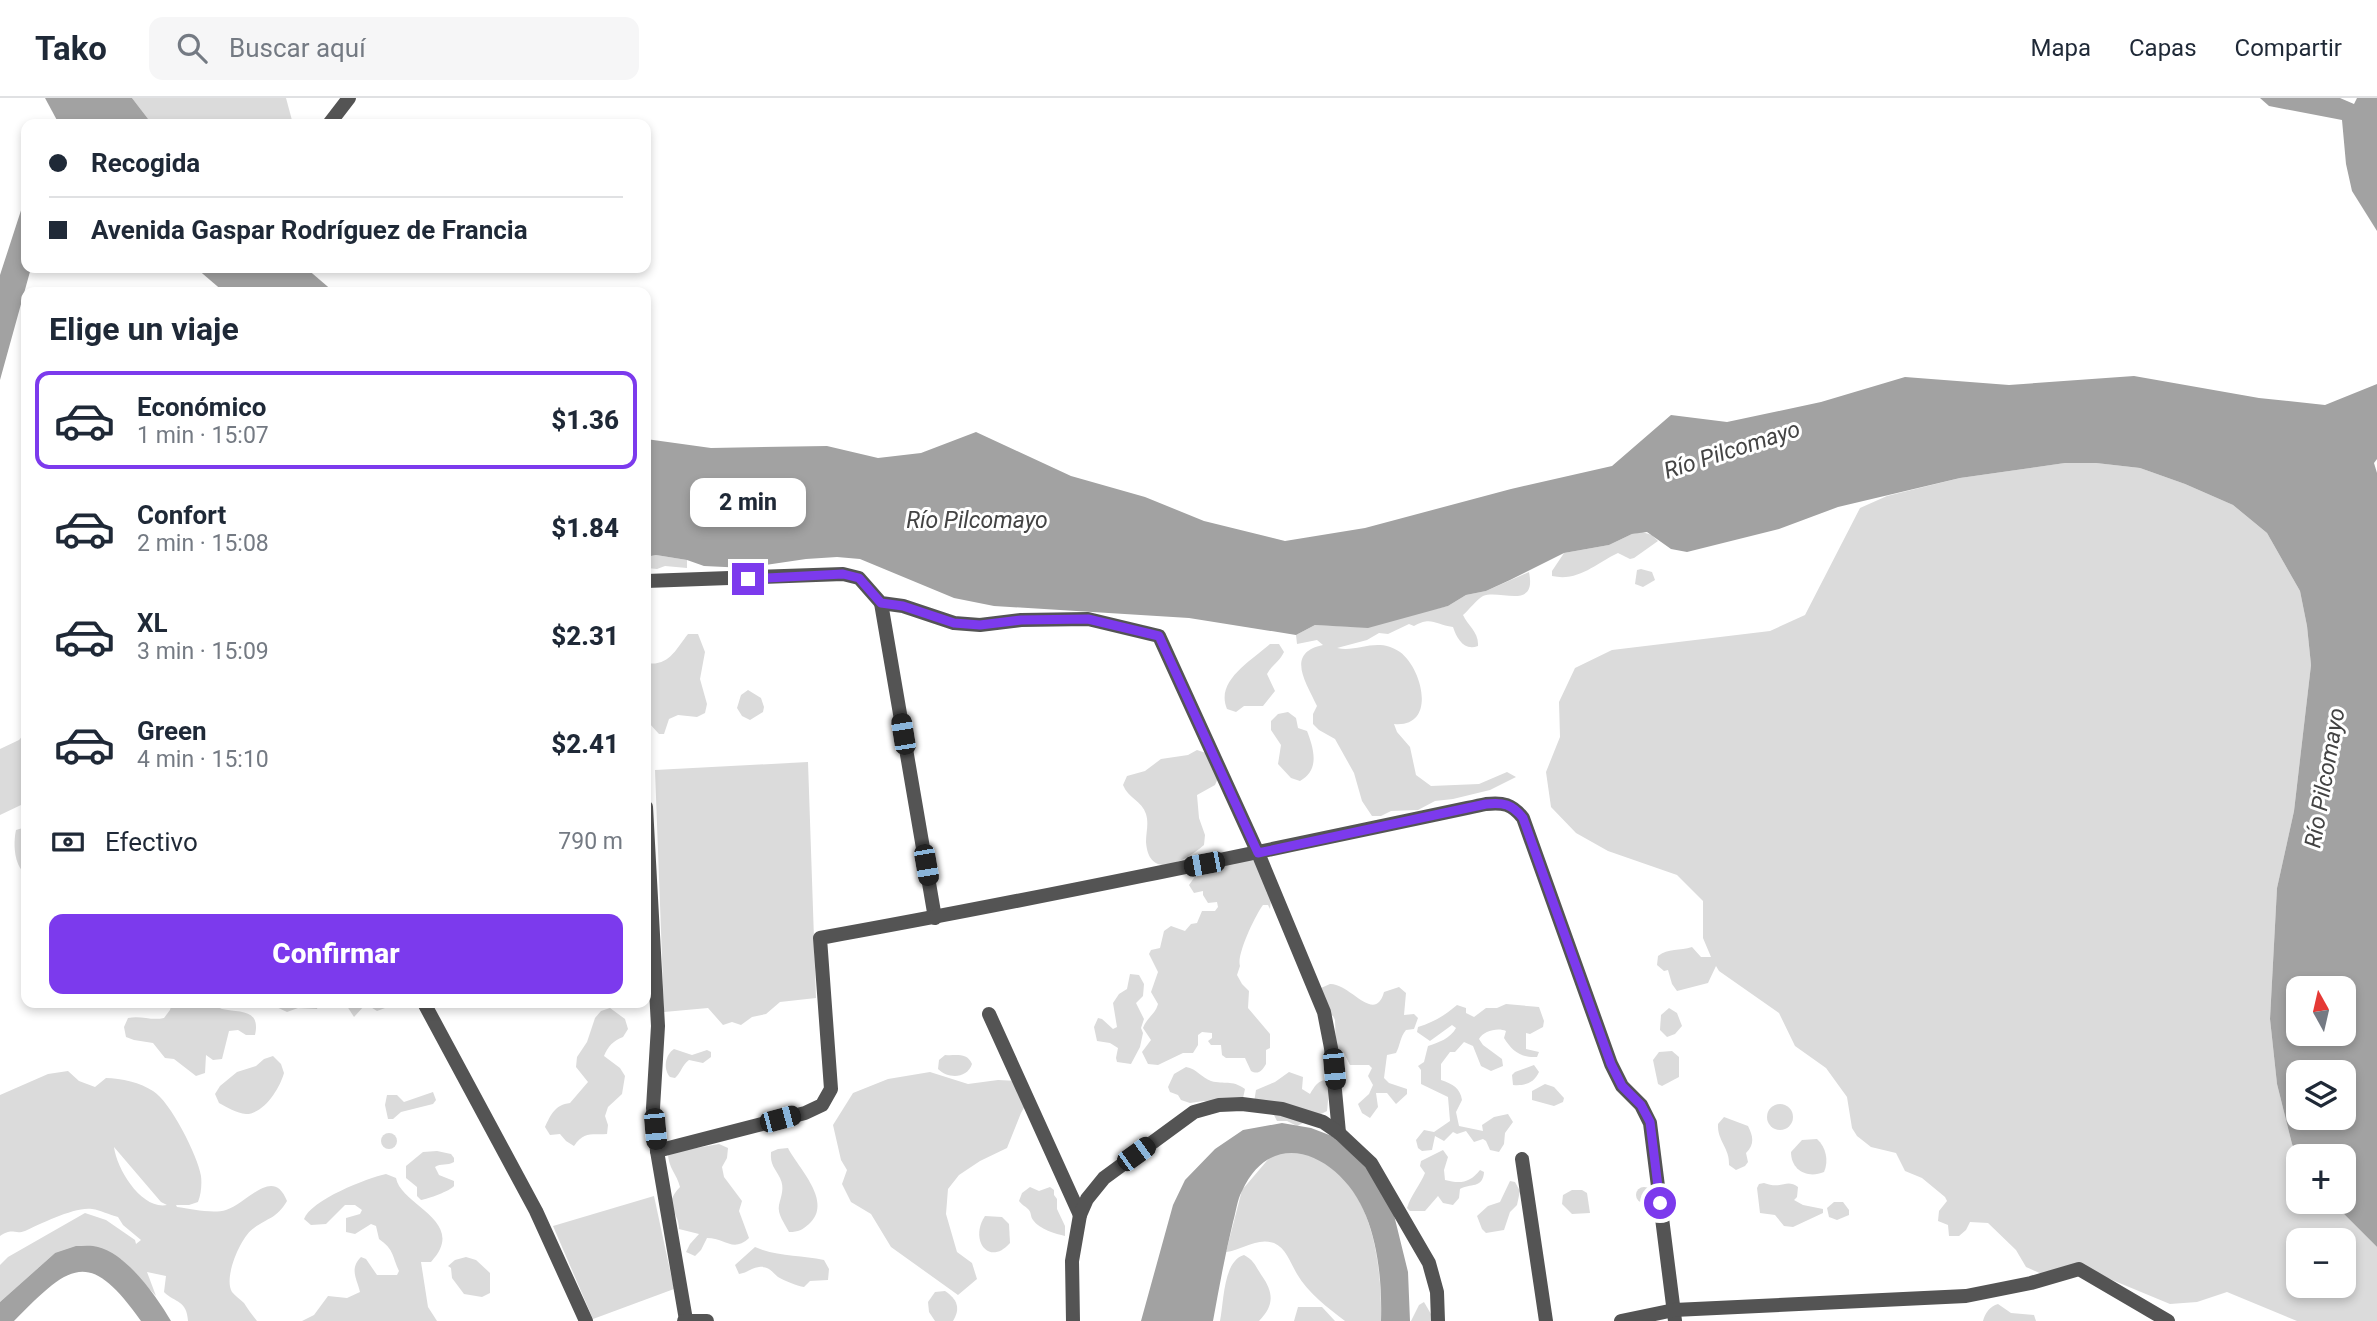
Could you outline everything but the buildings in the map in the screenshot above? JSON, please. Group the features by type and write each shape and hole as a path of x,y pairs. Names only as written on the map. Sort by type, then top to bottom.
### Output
{"street":[{"path":"333,119 349,98"},
{"path":"651,581 843,574 859,578 881,603 935,918"},
{"path":"881,603 903,606 954,623 980,625 1021,620 1088,619 1159,636 1258,853 1324,1012 1331,1048 1339,1133"},
{"path":"657,1151 805,1113 822,1105 831,1089 820,938 935,918 1486,804 1506,804 1514,807 1523,818 1611,1064 1622,1086 1641,1105 1650,1122 1675,1315"},
{"path":"651,898 658,1026 653,1108 657,1151 685,1321 707,1321"},
{"path":"427,1008 536,1211 586,1321"},
{"path":"989,1014 1080,1215"},
{"path":"1073,1321 1072,1261 1080,1215 1087,1199 1104,1178 1194,1112 1219,1105 1242,1104 1282,1109 1323,1122 1371,1163 1429,1263 1437,1292 1438,1321"},
{"path":"1522,1159 1546,1321"},
{"path":"1621,1321 1753,1305 1966,1296 2031,1283 2079,1269 2168,1321"},
{"path":"1753,1305 1759,1321"}],"shaded area":[{"path":"132,98 286,98 292,119 148,119"},
{"path":"2065,463 2096,463 2140,468 2185,484 2233,505 2267,533 2300,591 2311,665 2294,811 2277,888 2270,1019 2277,1084 2286,1130 2288,1130 2292,1144 2286,1144 2286,1214 2344,1214 2377,1247 2377,1321 2297,1321 2227,1292 2197,1302 2170,1304 2088,1270 2042,1274 2026,1267 2016,1250 1988,1223 1970,1222 1959,1236 1949,1236 1948,1225 1938,1221 1939,1211 1947,1201 1945,1197 1922,1178 1905,1171 1896,1153 1871,1147 1857,1136 1852,1128 1847,1097 1826,1068 1795,1046 1779,1013 1719,971 1716,966 1708,983 1677,991 1668,970 1664,971 1657,965 1658,956 1662,953 1692,947 1701,957 1711,957 1703,938 1703,901 1677,875 1608,851 1576,833 1551,807 1546,772 1560,737 1559,702 1575,668 1612,650 1770,631 1805,615 1860,508 1887,496 1960,478"},
{"path":"1642,532 1652,535 1658,541 1634,558 1630,559 1618,553 1579,574 1552,576 1552,571 1564,553 1609,545"},
{"path":"651,556 687,560 687,568 665,566 651,568"},
{"path":"1637,570 1652,572 1655,580 1643,587 1635,584"},
{"path":"1529,572 1528,591 1522,595 1483,596 1463,615 1475,633 1478,646 1465,645 1459,640 1453,627 1430,621 1414,626 1409,624 1388,634 1379,633 1367,640 1337,648 1383,645 1392,647 1408,660 1420,683 1421,707 1416,717 1408,723 1394,724 1397,732 1410,747 1416,775 1431,786 1479,784 1507,772 1516,777 1490,790 1435,801 1418,810 1391,811 1381,816 1372,816 1362,801 1354,773 1335,739 1313,724 1313,714 1317,706 1304,678 1302,661 1311,649 1323,645 1317,640 1297,644 1296,635 1315,625 1357,627 1448,606 1466,595 1486,591"},
{"path":"688,634 698,634 705,652 700,679 707,704 705,713 697,717 678,715 669,719 664,734 659,734 651,725 651,664 666,660"},
{"path":"1270,644 1279,644 1284,652 1267,674 1275,691 1263,706 1244,706 1236,712 1227,709 1226,689 1230,681"},
{"path":"748,690 761,698 764,707 763,712 750,720 742,716 737,708 741,695"},
{"path":"1288,712 1296,718 1298,728 1307,731 1312,745 1314,759 1311,771 1300,781 1291,778 1278,764 1281,745 1271,730 1271,721 1278,714"},
{"path":"21,738 21,805 0,815 0,749"},
{"path":"1197,750 1206,753 1219,776 1215,785 1197,795 1199,818 1205,835 1204,845 1179,861 1161,865 1154,862 1149,854 1146,814 1123,785 1127,776 1145,771 1161,759 1188,755"},
{"path":"808,762 816,998 780,1002 766,1014 752,1017 741,1025 732,1022 723,1025 708,1008 664,1012 655,770"},
{"path":"21,828 21,870 15,854 16,830"},
{"path":"1257,861 1271,899 1270,909 1268,905 1263,905 1252,925 1241,953 1237,975 1249,991 1248,1008 1270,1034 1266,1064 1260,1072 1251,1071 1245,1058 1226,1058 1222,1055 1221,1045 1211,1045 1208,1041 1212,1038 1212,1033 1202,1032 1198,1035 1198,1045 1193,1053 1183,1053 1158,1065 1148,1064 1142,1052 1151,1040 1143,1028 1158,1004 1151,992 1158,972 1149,954 1151,950 1160,948 1164,931 1171,926 1185,931 1191,924 1197,923 1202,911 1215,911 1218,907 1217,902 1208,903 1203,891 1194,893 1189,885 1201,868"},
{"path":"1130,974 1139,975 1144,984 1143,996 1136,1003 1144,1019 1141,1028 1143,1033 1140,1047 1131,1064 1117,1062 1118,1048 1110,1043 1097,1041 1094,1027 1098,1018 1113,1029 1117,1027 1113,1003 1119,994 1127,989"},
{"path":"1330,984 1338,985 1368,1004 1375,1005 1384,992 1399,987 1406,993 1404,1015 1414,1014 1418,1018 1414,1029 1404,1033 1396,1053 1387,1055 1384,1078 1389,1083 1407,1089 1407,1094 1396,1104 1387,1093 1376,1093 1378,1107 1370,1118 1362,1113 1358,1104 1369,1094 1373,1085 1368,1076 1372,1068 1369,1065 1350,1065 1344,1053 1336,1049 1335,1020 1325,1012 1321,988"},
{"path":"1506,1004 1539,1007 1544,1021 1543,1027 1530,1034 1526,1033 1526,1049 1539,1052 1537,1057 1518,1053 1504,1038 1506,1031 1495,1030 1487,1032 1479,1039 1502,1059 1503,1066 1491,1071 1481,1066 1473,1046 1464,1042 1455,1052 1450,1052 1441,1064 1441,1080 1460,1092 1462,1100 1456,1112 1459,1126 1483,1131 1482,1125 1494,1117 1508,1114 1513,1122 1505,1133 1504,1144 1499,1152 1490,1150 1483,1139 1474,1142 1466,1131 1457,1134 1453,1132 1444,1141 1435,1136 1432,1150 1422,1151 1416,1140 1424,1130 1434,1132 1450,1121 1448,1097 1421,1084 1421,1070 1418,1066 1424,1062 1428,1046 1448,1037 1456,1028 1452,1025 1430,1041 1417,1032 1418,1027 1439,1018 1457,1005 1466,1008 1466,1013 1474,1017 1486,1008 1497,1008"},
{"path":"219,1008 247,1013 255,1020 255,1035 246,1035 238,1030 229,1031 222,1059 213,1060 206,1055 205,1073 196,1076 174,1059 165,1058 153,1043 126,1037 124,1027 128,1018 164,1018 170,1010"},
{"path":"278,1008 298,1008 287,1012"},
{"path":"348,1008 362,1008 354,1017"},
{"path":"610,1008 625,1019 628,1029 623,1037 611,1044 604,1056 620,1068 625,1076 622,1094 608,1107 605,1116 607,1134 585,1136 574,1146 560,1134 550,1135 545,1127 554,1111 570,1103 588,1082 576,1067 577,1057 587,1042 595,1018 601,1011"},
{"path":"1669,1008 1677,1013 1682,1026 1675,1034 1667,1037 1660,1030 1661,1015"},
{"path":"674,1049 692,1055 707,1050 711,1052 711,1057 703,1063 689,1060 675,1078 670,1077 666,1062"},
{"path":"1672,1051 1679,1057 1679,1077 1662,1086 1658,1084 1653,1060 1659,1052"},
{"path":"945,1055 964,1056 972,1064 970,1069 962,1075 947,1075 938,1069 939,1060"},
{"path":"273,1056 281,1064 284,1073 275,1093 265,1105 246,1114 219,1103 215,1094 220,1086 237,1072 256,1066"},
{"path":"1534,1065 1539,1072 1535,1079 1525,1084 1513,1085 1512,1075 1515,1072"},
{"path":"1186,1067 1211,1081 1240,1086 1245,1089 1243,1098 1213,1103 1190,1103 1181,1100 1178,1095 1170,1092 1168,1087 1174,1074"},
{"path":"68,1071 79,1081 95,1087 106,1078 124,1080 148,1088 160,1097 182,1130 201,1176 198,1202 176,1205 177,1207 221,1211 267,1186 275,1186 281,1191 287,1201 276,1215 249,1232 239,1248 230,1277 232,1292 257,1321 188,1321 183,1305 164,1292 166,1276 147,1272 156,1296 121,1259 55,1253 0,1302 0,1265 8,1257 85,1213 106,1220 135,1240 136,1244 141,1240 123,1225 118,1217 85,1209 58,1216 25,1231 8,1232 0,1236 0,1095 48,1074","holes":["114,1147 161,1202 167,1205 149,1201 132,1186 125,1177"]},
{"path":"930,1072 968,1084 998,1080 1018,1081 1031,1095 1007,1148 959,1175 948,1189 946,1214 957,1252 972,1263 977,1279 958,1295 891,1247 871,1214 851,1202 842,1184 847,1170 841,1160 833,1125 853,1093 888,1079"},
{"path":"1289,1072 1303,1077 1302,1089 1310,1094 1320,1082 1330,1081 1327,1111 1297,1126 1287,1121 1277,1121 1274,1115 1254,1102 1256,1090"},
{"path":"1545,1084 1554,1087 1564,1098 1563,1102 1554,1106 1532,1100 1532,1091"},
{"path":"433,1092 436,1100 433,1104 401,1112 393,1119 388,1119 385,1105 387,1095 397,1095 404,1102"},
{"path":"1780,1104 1789,1108 1793,1117 1789,1126 1780,1130 1771,1126 1767,1117 1771,1108"},
{"path":"1724,1117 1748,1126 1752,1137 1751,1146 1746,1153 1748,1162 1736,1170 1729,1165 1728,1154 1718,1130 1718,1124"},
{"path":"386,1133 392,1133 397,1141 395,1147 386,1149 381,1144 381,1138"},
{"path":"1817,1139 1826,1159 1824,1172 1812,1174 1801,1171 1794,1164 1791,1152 1802,1140"},
{"path":"719,1144 728,1148 722,1167 724,1177 742,1201 739,1211 749,1238 733,1245 707,1238 695,1256 686,1252 699,1234 679,1229 672,1208 672,1199 680,1187 669,1163 668,1153"},
{"path":"788,1148 812,1185 818,1206 816,1215 809,1224 792,1232 789,1232 779,1212 782,1185 771,1156 771,1152"},
{"path":"1443,1150 1448,1157 1444,1170 1445,1180 1464,1181 1480,1170 1484,1172 1481,1181 1460,1189 1459,1198 1453,1205 1443,1203 1438,1196 1425,1211 1410,1211 1407,1208 1425,1173 1420,1166 1421,1161"},
{"path":"1290,1151 1312,1156 1333,1168 1349,1184 1361,1204 1376,1250 1381,1321 1345,1321 1307,1288 1285,1252 1274,1243 1256,1243 1226,1252 1242,1190 1271,1156"},
{"path":"423,1152 451,1154 454,1158 454,1162 435,1167 439,1175 454,1181 454,1186 421,1200 417,1196 417,1187 406,1178 406,1166"},
{"path":"386,1174 396,1178 400,1188 430,1215 442,1236 441,1248 431,1262 421,1262 428,1307 437,1321 302,1321 314,1315 328,1296 347,1298 360,1292 355,1266 361,1257 366,1259 377,1275 397,1275 399,1271 392,1252 379,1239 376,1226 371,1224 355,1234 346,1232 346,1218 360,1214 362,1210 355,1205 345,1205 326,1224 311,1225 304,1219 328,1197"},
{"path":"1510,1181 1515,1182 1520,1191 1517,1205 1510,1212 1504,1230 1486,1233 1477,1216 1488,1206 1500,1202"},
{"path":"1764,1183 1798,1187 1794,1200 1803,1205 1823,1209 1823,1213 1793,1227 1784,1226 1775,1215 1760,1213 1757,1188"},
{"path":"1030,1187 1039,1191 1050,1187 1054,1190 1057,1209 1065,1226 1065,1236 1039,1226 1029,1210 1019,1201 1022,1193"},
{"path":"1641,1187 1647,1187 1652,1195 1650,1201 1641,1203 1636,1198 1636,1192"},
{"path":"1572,1190 1587,1193 1590,1213 1572,1214 1562,1204 1563,1195"},
{"path":"654,1196 674,1289 593,1319 553,1226"},
{"path":"1834,1202 1843,1202 1849,1215 1837,1220 1829,1217 1827,1208"},
{"path":"985,1216 1002,1217 1009,1224 1010,1243 1002,1250 989,1251 980,1241 979,1234"},
{"path":"755,1247 780,1254 824,1260 829,1269 828,1280 810,1281 804,1287 783,1280 765,1267 739,1274 735,1265"},
{"path":"1244,1255 1253,1261 1266,1282 1270,1305 1259,1321 1220,1321 1228,1274 1237,1259"},
{"path":"466,1257 476,1260 490,1273 490,1293 482,1297 464,1294 452,1278 451,1268 448,1266 455,1260"},
{"path":"945,1291 956,1304 957,1312 953,1321 935,1321 929,1312 928,1302 935,1292"},
{"path":"1424,1302 1435,1321 1411,1321 1419,1305"},
{"path":"1998,1304 2011,1313 2034,1315 2036,1321 1983,1321 1988,1310"},
{"path":"1298,1307 1322,1307 1335,1321 1294,1321"}],"water":[{"path":"45,98 132,98 148,119 56,119"},
{"path":"2260,98 2340,98 2354,104 2357,98 2377,98 2377,231 2352,191 2346,164 2342,120 2269,106"},
{"path":"21,210 21,273 30,273 26,287 21,287 21,304 0,380 0,275"},
{"path":"202,273 312,273 328,287 218,287"},
{"name":"Río Pilcomayo","path":"2134,376 2259,398 2325,405 2377,384 2377,459 2374,463 2377,473 2377,1247 2344,1214 2356,1214 2356,1144 2292,1144 2288,1130 2356,1130 2356,1060 2286,1060 2286,1120 2277,1084 2270,1019 2277,888 2294,811 2311,665 2300,591 2267,533 2233,505 2185,484 2140,468 2096,463 2065,463 1960,478 1838,507 1779,529 1687,552 1671,549 1647,532 1632,534 1609,545 1564,553 1486,591 1466,595 1448,606 1368,628 1315,625 1296,635 1189,618 994,606 954,598 860,559 806,559 746,568 704,566 687,560 651,556 651,440 711,448 827,446 878,458 921,453 976,432 1071,476 1145,497 1204,521 1285,541 1365,528 1511,489 1612,466 1671,415 1727,422 1821,402 1905,377 2009,385"},
{"path":"1282,1123 1311,1128 1332,1136 1372,1171 1394,1215 1408,1272 1410,1321 1381,1321 1377,1254 1366,1216 1356,1196 1342,1178 1326,1165 1308,1156 1290,1153 1272,1157 1256,1169 1240,1195 1213,1321 1141,1321 1173,1205 1185,1180 1215,1149 1243,1130"},
{"path":"76,1246 98,1247 120,1258 158,1300 171,1321 141,1321 123,1297 107,1282 93,1273 79,1272 65,1276 50,1287 14,1321 0,1321 0,1302 55,1253"}],"route":[{"path":"748,579 843,574 859,578 881,603 903,606 954,623 980,625 1057,618 1088,619 1159,636 1258,853 1486,804 1502,802 1514,807 1523,818 1611,1064 1622,1086 1641,1105 1650,1122 1660,1203"}]}
